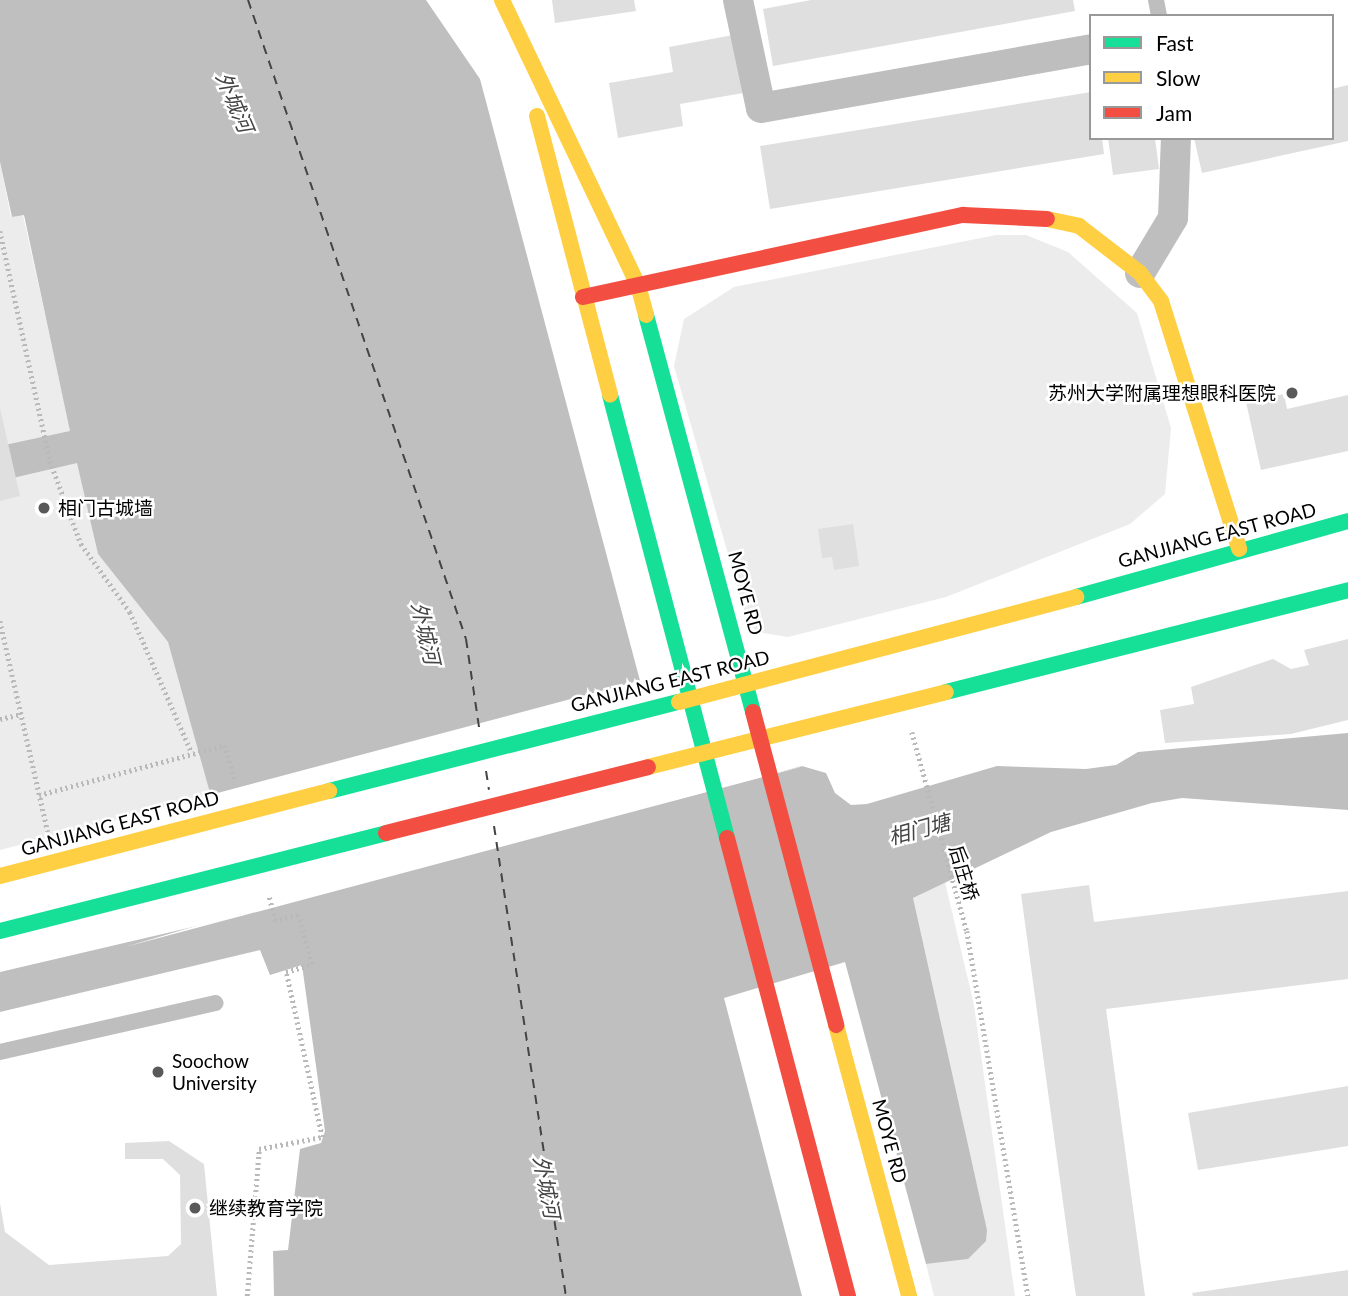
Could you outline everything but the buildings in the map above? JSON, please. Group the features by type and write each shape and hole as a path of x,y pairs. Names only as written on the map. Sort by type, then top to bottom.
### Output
{"main road":[{"name":"MOYE RD","path":"502,0 519,43 638,285 694,474 909,1296"},
{"name":"MOYE RD","path":"519,43 630,483 848,1296"},
{"path":"583,297 892,228 1010,213 1079,226 1140,273 1170,321 1239,549"},
{"name":"GANJIANG EAST ROAD","path":"0,876 931,637 1239,549 1348,521"},
{"path":"0,931 945,689 1348,590"}],"street":[{"path":"738,0 761,108 1089,49"},
{"path":"1140,273 1173,218 1176,140"}],"lane":[{"path":"0,1052 215,1003"}],"path":[{"path":"0,231 50,461 81,544 130,612 191,751"},
{"path":"0,621 50,838"},
{"path":"0,719 21,714"},
{"name":"后庄桥","path":"912,737 967,931 1028,1296"},
{"path":"39,795 191,751 225,745 239,795"},
{"path":"247,1296 259,1149 322,1137 286,972 312,964 298,915 275,922 265,884"}],"shaded area":[{"name":"相门古城墙","path":"0,162 11,217 23,215 98,554 168,642 213,795 0,850"},
{"path":"996,235 1026,235 1068,252 1137,313 1171,428 1165,494 1130,524 946,597 788,637 757,632 747,620 674,366 684,319 734,287"},
{"path":"945,882 974,1005 1015,1296 934,1296 926,1264 968,1259 910,909 913,898"}],"water":[{"path":"0,0 426,0 480,79 672,801 802,766 826,773 835,793 851,805 867,804 997,766 1086,769 1116,765 1138,752 1348,733 1348,810 1182,798 1152,803 1051,832 913,898 987,1230 986,1241 968,1259 926,1264 845,962 724,998 802,1296 274,1296 273,1251 288,1250 300,1149 321,1143 325,1131 302,965 270,975 260,950 0,1012 0,972 244,915 168,642 98,554 77,463 0,481 0,446 70,431 24,215 12,217 0,162"}],"pier":[{"path":"642,680 675,797 808,765 125,947 240,913 210,795"}],"ferry route":[{"path":"248,0 466,639 480,734"},
{"path":"486,771 489,790"},
{"path":"494,826 566,1296"}],"traffic: fast":[{"path":"646,315 753,712"},
{"path":"610,395 727,838"},
{"path":"1076,597 1348,521"},
{"path":"946,692 1348,590"},
{"path":"329,791 679,702"},
{"path":"0,931 386,833"}],"traffic: slow":[{"path":"502,0 638,285 646,315"},
{"path":"537,116 610,395"},
{"path":"1047,219 1079,226 1140,273 1161,301 1239,549"},
{"path":"679,702 1076,597"},
{"path":"648,767 946,692"},
{"path":"0,876 329,791"},
{"path":"836,1025 909,1296"}],"traffic: jam":[{"path":"583,297 963,215 1047,219"},
{"path":"753,712 836,1025"},
{"path":"386,833 648,767"},
{"path":"727,838 848,1296"}],"place":[{"name":"苏州大学附属理想眼科医院","path":"1292,393"},
{"name":"相门古城墙","path":"44,508"},
{"name":"Soochow University","path":"158,1072"},
{"name":"继续教育学院","path":"195,1208"}],"water label":[{"name":"外城河","path":"235,102"},
{"name":"外城河","path":"426,633"},
{"name":"相门塘","path":"919,829"},
{"name":"外城河","path":"547,1187"}]}
